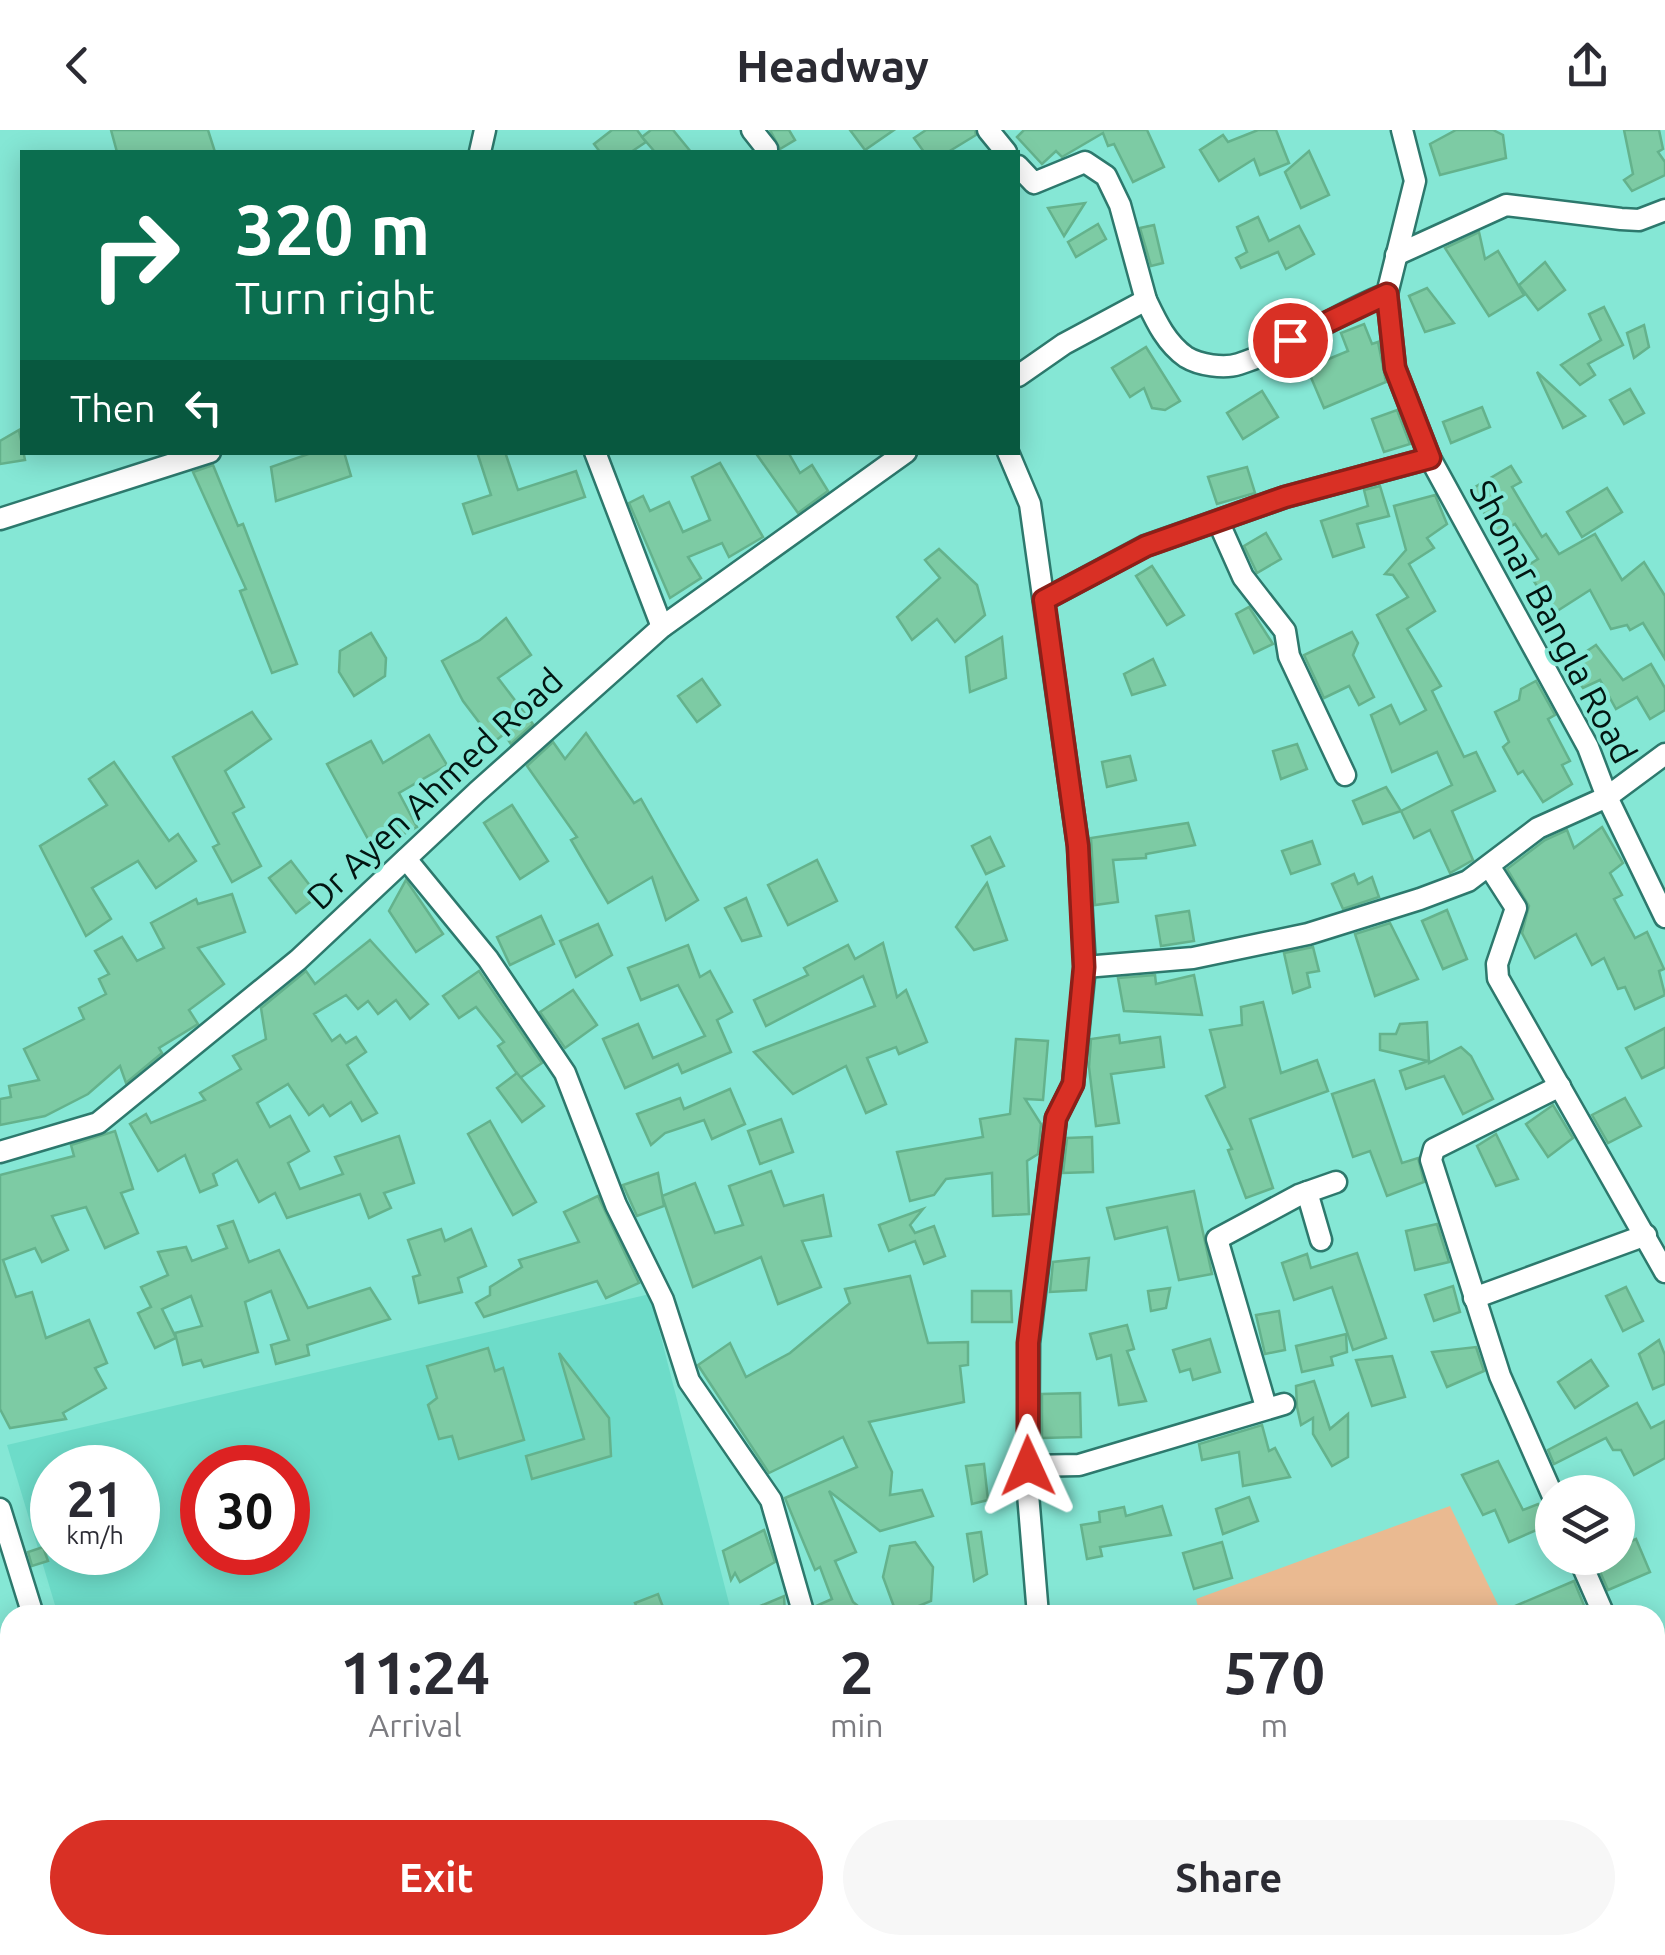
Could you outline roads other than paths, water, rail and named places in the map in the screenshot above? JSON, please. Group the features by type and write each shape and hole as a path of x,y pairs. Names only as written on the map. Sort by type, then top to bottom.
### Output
{"street":[{"path":"752,130 767,149"},
{"path":"988,130 1004,150"},
{"path":"1020,168 1034,183 1085,162 1106,176 1120,205 1146,300 1164,336 1188,358 1214,366 1237,365 1387,294 1415,181 1402,130"},
{"path":"1396,255 1506,205 1639,220 1665,210"},
{"name":"Shonar Bangla Road","path":"1387,294 1395,368 1430,458 1588,746 1607,798 1665,917"},
{"path":"1020,375 1064,344 1146,300"},
{"path":"0,518 200,455"},
{"path":"596,455 662,627"},
{"name":"Dr Ayen Ahmed Road","path":"0,1152 98,1123 298,960 662,627 902,455"},
{"path":"1009,455 1030,504 1078,846 1084,967 1073,1084 1056,1118 1028,1343 1028,1466 1037,1605"},
{"path":"1044,600 1146,546 1285,497 1430,458"},
{"path":"1218,521 1243,577 1285,631 1289,656 1345,775"},
{"path":"1084,967 1193,958 1308,934 1468,881 1538,828 1607,798 1665,754"},
{"path":"406,859 488,959 565,1073 616,1205 663,1300 690,1381 770,1500 801,1605"},
{"path":"1489,866 1516,908 1496,964 1498,978 1665,1272"},
{"path":"1544,1475 1500,1376 1431,1160 1434,1149 1560,1086"},
{"path":"1028,1466 1079,1465 1175,1440 1275,1406 1216,1239 1307,1192 1336,1182"},
{"path":"1307,1192 1321,1240"},
{"path":"1474,1298 1646,1235"},
{"path":"0,1509 30,1605"},
{"path":"1586,1575 1600,1605"}]}
